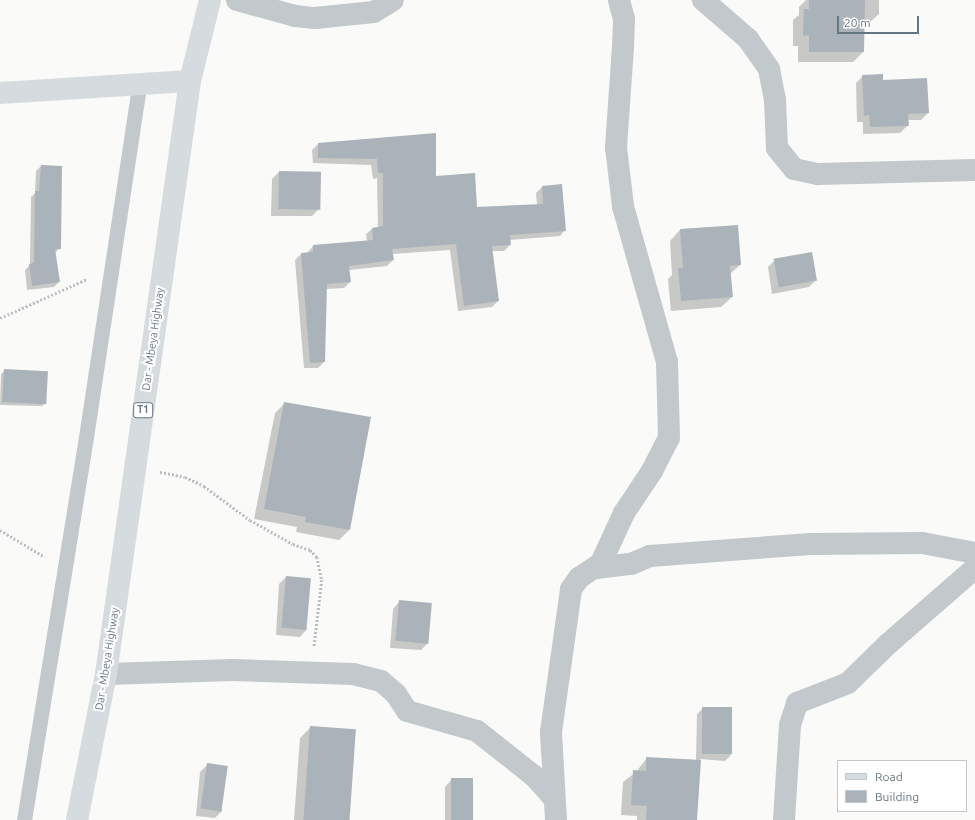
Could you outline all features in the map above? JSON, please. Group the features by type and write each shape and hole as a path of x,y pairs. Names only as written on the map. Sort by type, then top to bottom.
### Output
{"main road":[{"name":"Dar - Mbeya Highway","path":"77,820 106,674 190,81 210,0"},
{"path":"0,93 190,81"}],"street":[{"path":"237,0 295,16 314,18 374,12 393,0"},
{"path":"596,568 610,547 624,513 652,471 670,438 667,362 623,206 616,147 624,48 624,19 619,0"},
{"path":"703,0 748,39 769,68 775,99 778,152 794,169 818,174 975,170"},
{"path":"556,820 551,732 571,589 579,578 596,568 631,564 650,556 811,544 922,543 975,553"},
{"path":"784,820 790,725 797,703 854,679 888,644 975,568"},
{"path":"106,674 233,670 353,674 382,681 396,694 407,711 477,731 534,776 554,798"}],"lane":[{"path":"24,820 112,269 139,85"}],"path":[{"path":"0,318 112,269"},
{"path":"135,467 194,482 250,520 293,544 310,550 318,557 322,580 310,672"},
{"path":"0,530 44,555 64,573"}],"building":[{"path":"809,0 865,0 864,52 809,52 809,35 803,36 804,9 809,9"},
{"path":"883,74 883,80 927,78 929,113 908,114 909,126 870,127 869,115 864,116 862,75"},
{"path":"436,133 436,176 475,173 477,207 543,204 542,186 562,184 566,231 510,235 511,245 492,246 499,301 464,306 456,244 392,249 394,260 349,266 351,282 327,284 325,362 310,363 301,253 313,252 313,245 373,240 372,228 383,226 383,173 378,173 377,159 318,158 318,143"},
{"path":"41,165 62,166 61,249 55,249 60,282 32,286 29,264 34,263 35,191 39,191"},
{"path":"279,171 321,172 320,210 278,209"},
{"path":"738,225 741,265 730,266 733,297 681,301 678,268 683,268 680,229"},
{"path":"812,252 817,281 779,287 774,259"},
{"path":"4,369 48,371 46,404 2,402"},
{"path":"284,402 371,417 350,530 305,522 306,517 264,509"},
{"path":"286,576 311,578 306,630 281,628"},
{"path":"399,600 432,603 428,644 395,641"},
{"path":"702,707 732,707 732,754 702,754"},
{"path":"310,726 356,729 350,820 303,820"},
{"path":"646,757 701,760 697,820 646,820 647,806 631,805 633,770 646,771"},
{"path":"207,763 228,766 221,811 201,809"},
{"path":"451,778 473,778 473,820 451,820"}]}
